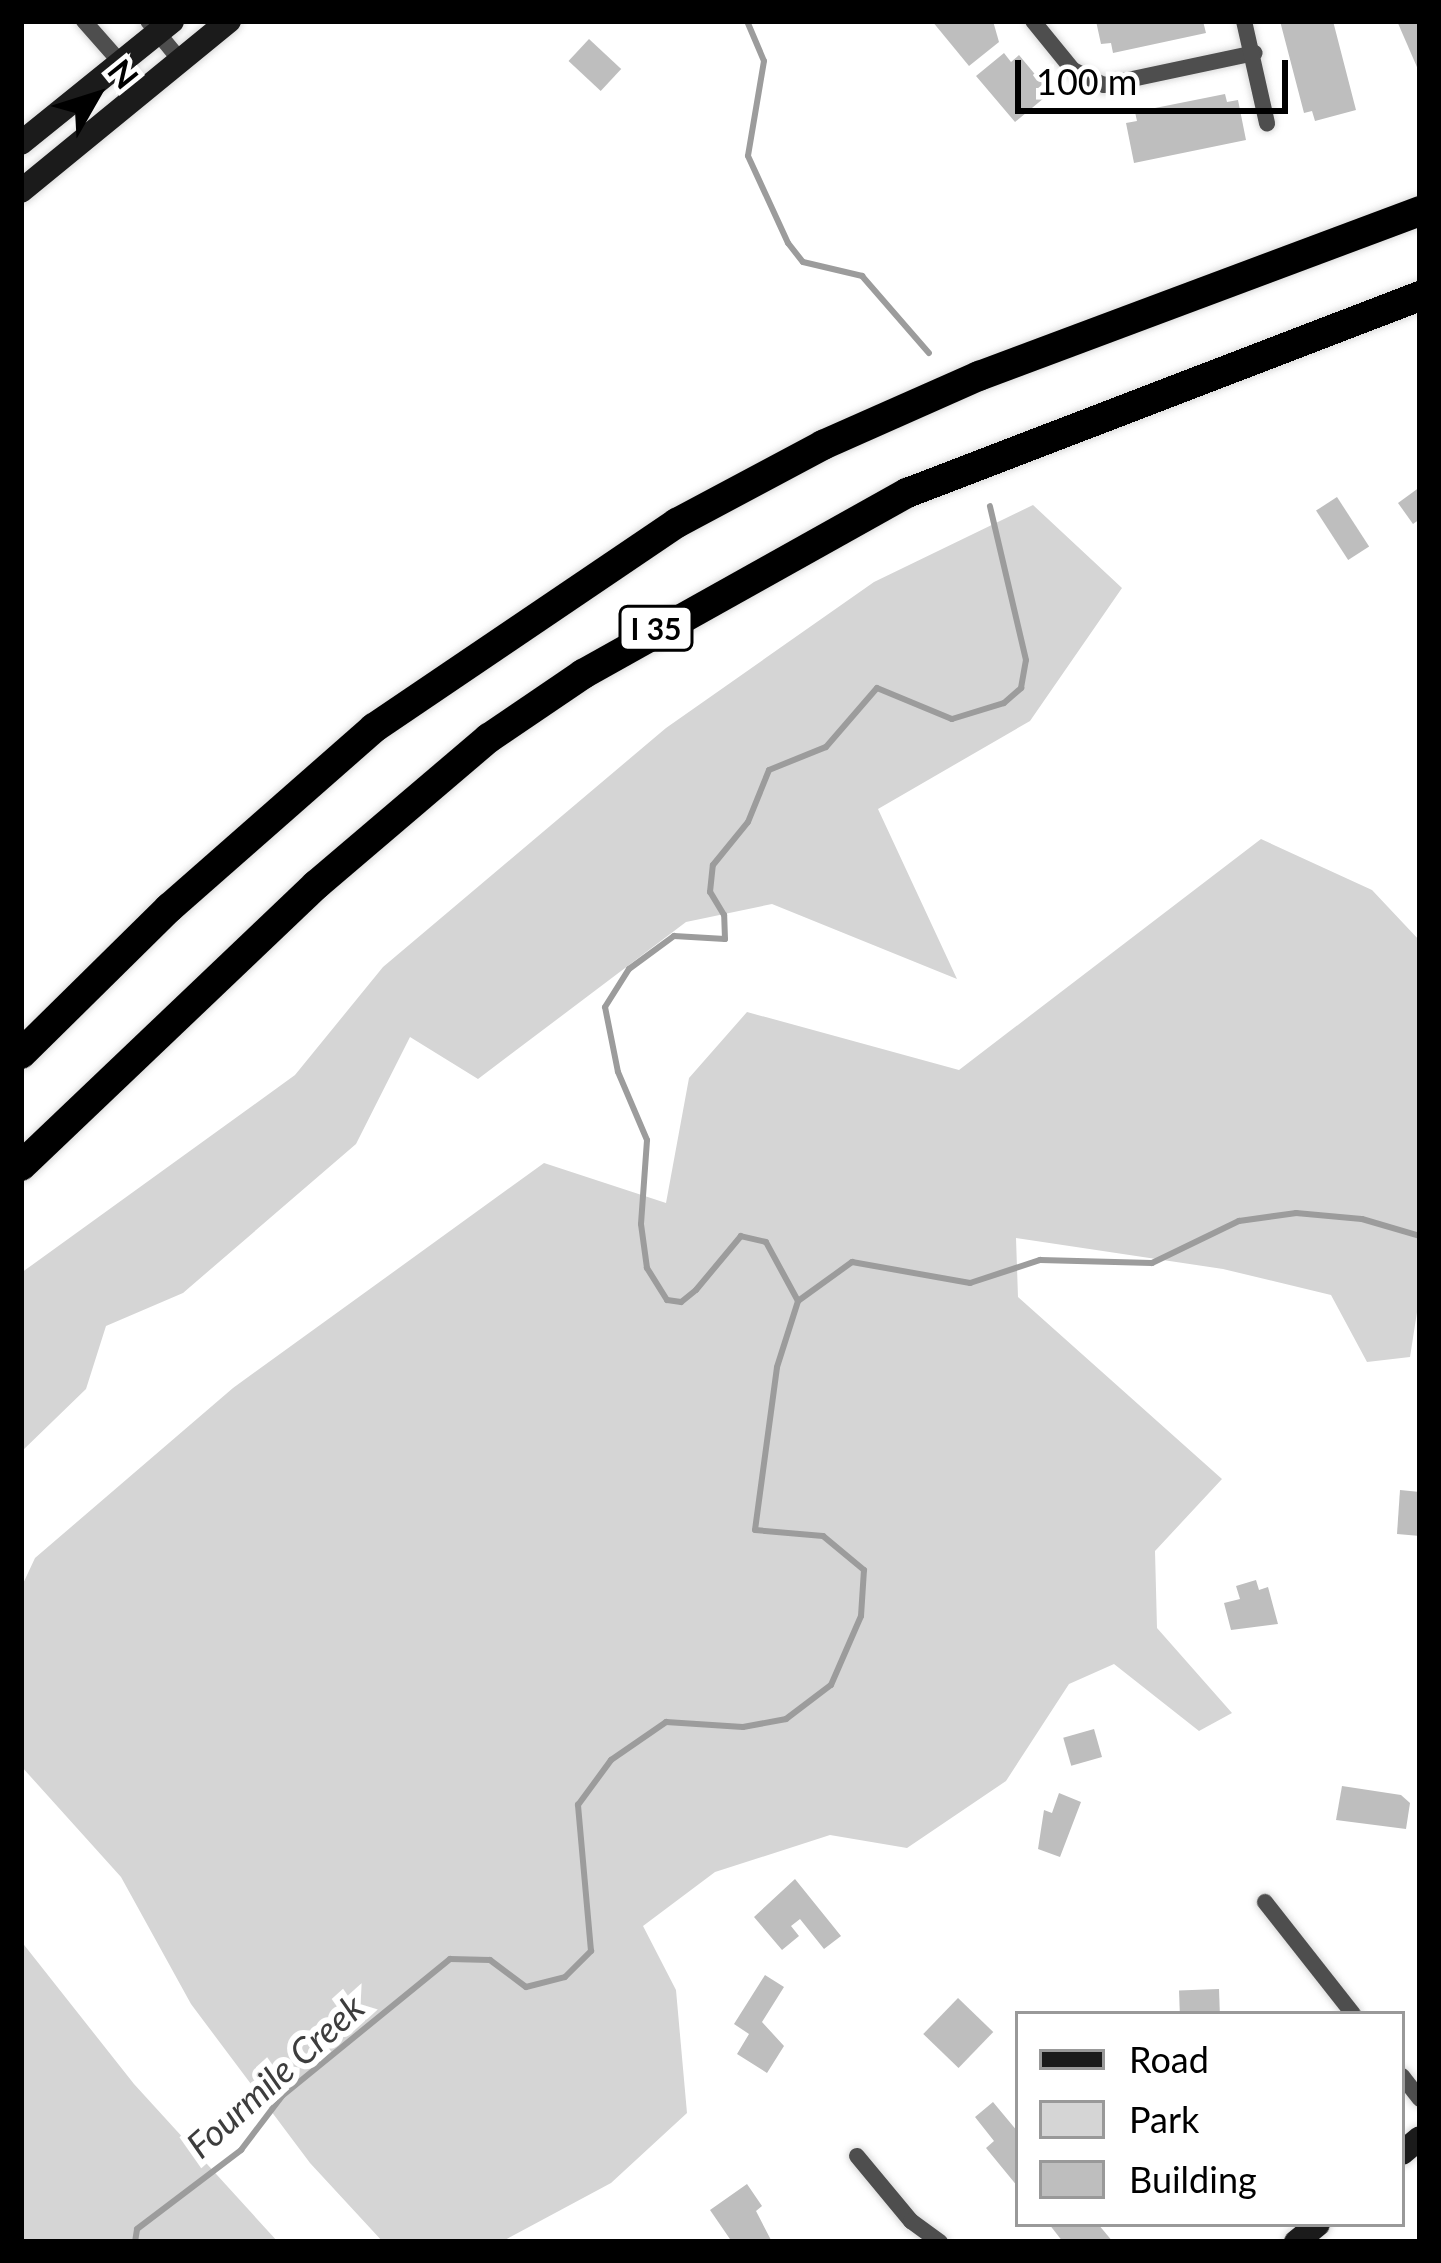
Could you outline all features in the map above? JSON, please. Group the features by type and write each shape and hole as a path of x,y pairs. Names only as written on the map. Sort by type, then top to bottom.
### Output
{"highway":[{"name":"I 35","path":"21,1054 186,893 374,728 576,584 676,523 823,445 979,376 1420,211"},
{"name":"I 35","path":"21,1166 316,885 489,738 583,674 907,493 1420,296"}],"main road":[{"path":"21,191 229,21"},
{"path":"21,143 159,25"}],"street":[{"path":"84,21 144,89"},
{"path":"1033,21 1073,70 1104,85 1255,53"},
{"path":"1244,21 1255,53 1267,123"},
{"path":"159,25 180,60"},
{"path":"1265,1902 1351,2011"},
{"path":"857,2156 911,2222 940,2242"}],"green space":[{"path":"1033,505 1122,588 1030,721 878,809 957,979 772,904 686,922 478,1079 410,1037 356,1144 183,1293 106,1326 86,1389 21,1452 21,1273 295,1075 383,967 666,728 874,582"},
{"path":"1261,839 1372,890 1420,941 1420,1293 1410,1357 1367,1362 1331,1295 1223,1269 1016,1238 1018,1297 1222,1479 1155,1551 1157,1628 1232,1713 1199,1731 1114,1664 1069,1684 1006,1781 907,1848 830,1835 715,1872 643,1926 676,1990 687,2113 611,2183 501,2242 383,2242 310,2163 191,2004 121,1877 21,1766 21,1588 35,1558 233,1388 544,1163 666,1203 689,1078 747,1012 959,1070"},
{"path":"21,1941 134,2084 278,2242 21,2242"}],"building":[{"path":"932,21 993,21 999,42 969,66"},
{"path":"1096,21 1203,21 1206,33 1113,53 1111,43 1101,44"},
{"path":"1280,21 1333,21 1356,110 1315,121 1312,111 1304,113"},
{"path":"1397,21 1420,21 1420,74"},
{"path":"589,39 621,69 601,91 569,61"},
{"path":"1004,53 1011,62 1019,55 1043,84 1037,89 1044,98 1015,122 976,76"},
{"path":"1225,94 1227,102 1238,100 1246,140 1134,163 1126,123 1137,121 1135,112"},
{"path":"1420,487 1420,519 1413,524 1398,503"},
{"path":"1337,497 1369,546 1348,560 1316,511"},
{"path":"1400,1490 1420,1492 1420,1536 1397,1534"},
{"path":"1256,1580 1259,1590 1268,1587 1278,1624 1231,1630 1224,1603 1240,1599 1236,1586"},
{"path":"1094,1729 1102,1757 1071,1766 1063,1738"},
{"path":"1342,1786 1401,1795 1410,1803 1406,1829 1336,1820"},
{"path":"1059,1793 1081,1802 1060,1857 1038,1849 1044,1810 1052,1813"},
{"path":"795,1879 841,1936 824,1949 800,1919 791,1926 799,1936 782,1950 754,1917"},
{"path":"765,1975 784,1987 762,2022 784,2046 767,2073 737,2054 749,2034 734,2024"},
{"path":"1219,1989 1220,2011 1180,2011 1179,1990"},
{"path":"958,1998 993,2032 959,2068 923,2034"},
{"path":"993,2102 1015,2128 1015,2183 986,2148 994,2141 975,2117"},
{"path":"747,2184 762,2206 756,2211 772,2242 732,2242 710,2210"},
{"path":"1051,2227 1100,2227 1113,2242 1063,2242"}],"waterway":[{"path":"747,21 764,61 748,156 788,243 803,262 862,276 929,353"},
{"path":"798,1301 766,1242 741,1236 696,1290 681,1302 667,1300 647,1268 641,1224 647,1140 618,1072 605,1007 629,969 674,936 725,939 724,915 710,892 713,865 748,822 769,770 826,747 877,688 952,719 1004,703 1021,688 1026,660 990,506"},
{"name":"Fourmile Creek","path":"798,1301 852,1262 970,1283 1040,1260 1152,1263 1239,1221 1296,1213 1362,1219 1420,1236"},
{"name":"Fourmile Creek","path":"135,2242 137,2229 241,2150 282,2096 450,1959 490,1960 526,1987 565,1977 591,1951 578,1805 611,1760 666,1722 743,1727 786,1719 831,1685 861,1616 864,1570 823,1536 755,1530 777,1367 798,1301"}]}
